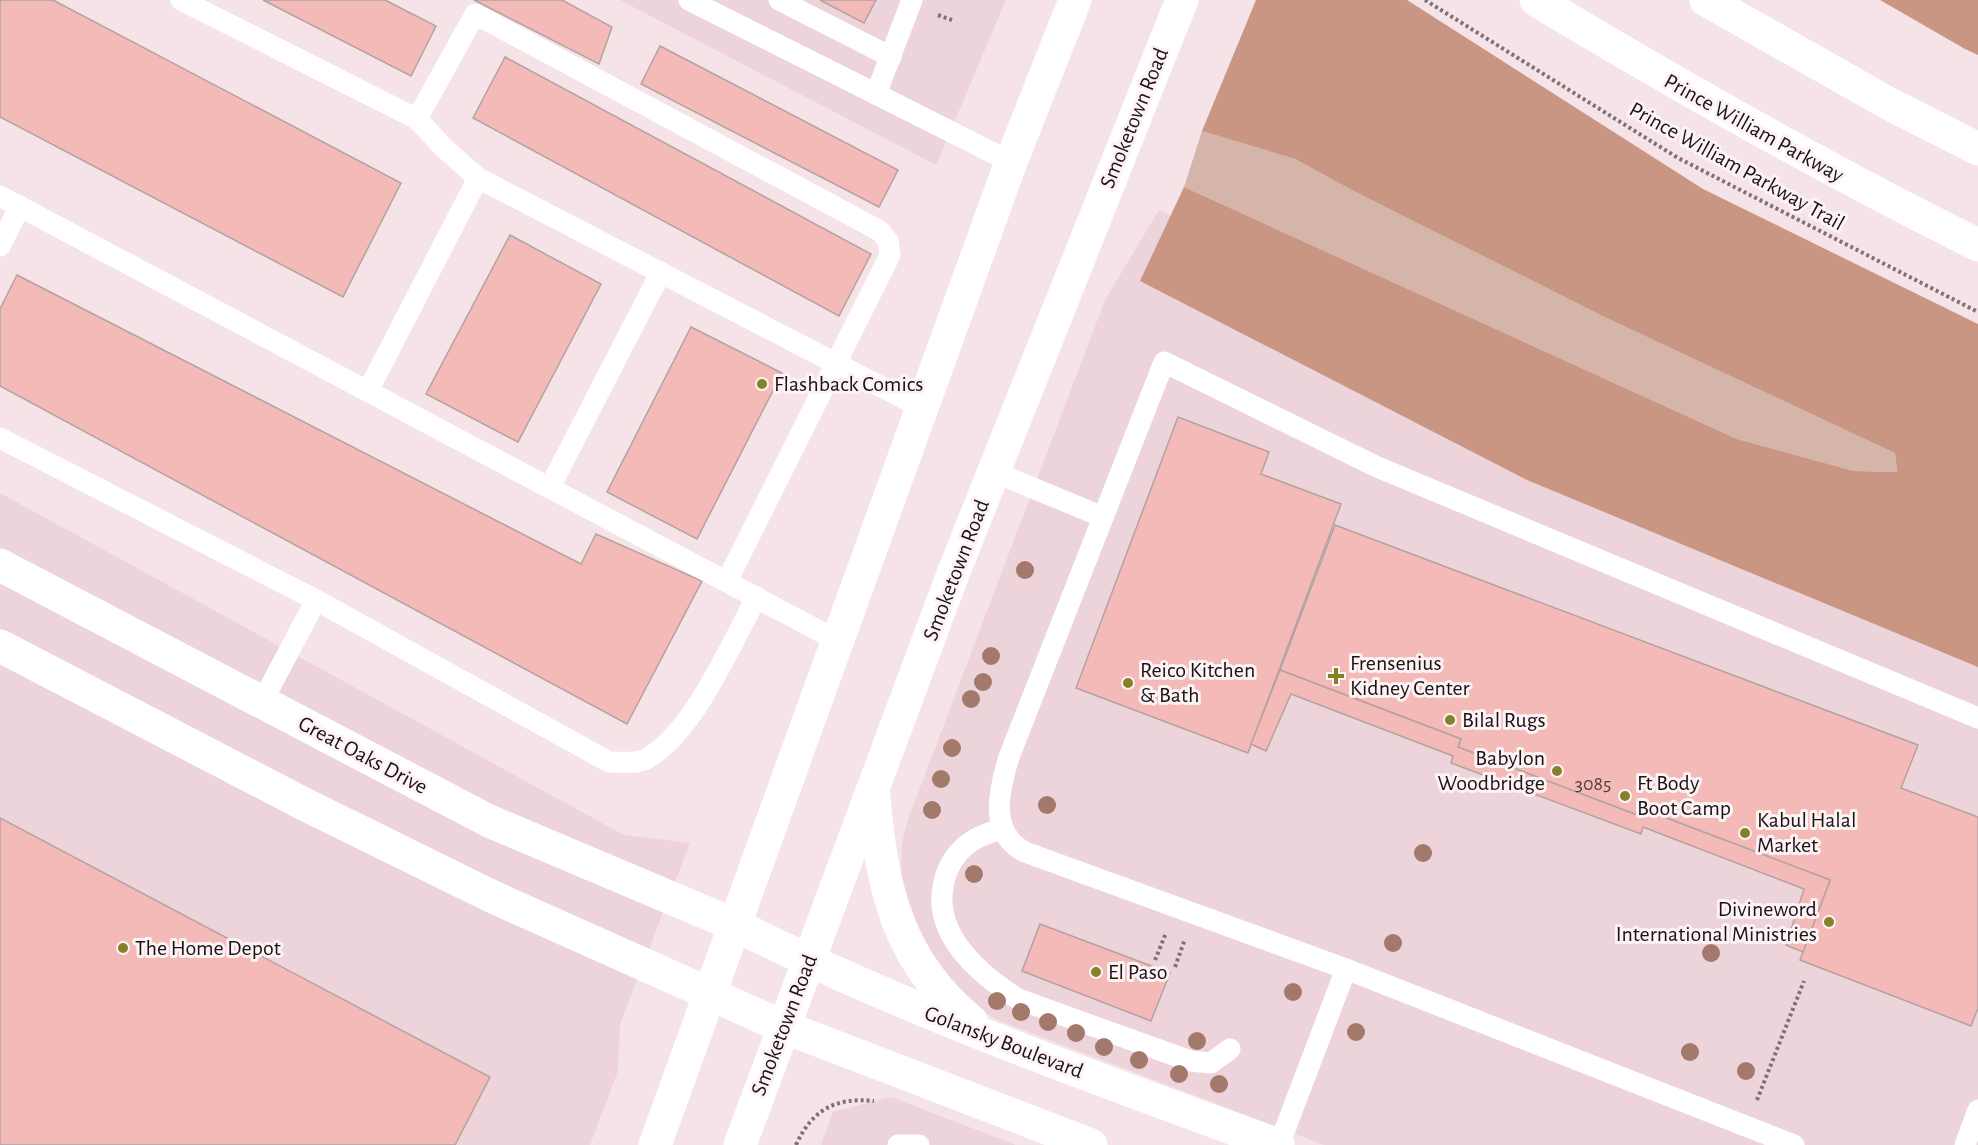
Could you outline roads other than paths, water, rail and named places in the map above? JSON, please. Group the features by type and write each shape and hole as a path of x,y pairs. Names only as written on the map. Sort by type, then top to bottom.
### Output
{"main road":[{"path":"655,1145 1011,162 1075,0"},
{"name":"Smoketown Road","path":"740,1145 994,472 1182,0"},
{"name":"Prince William Parkway","path":"1536,0 1662,76 1826,168 1978,245"},
{"path":"1706,0 1886,102 1978,149"},
{"name":"Great Oaks Drive","path":"0,565 489,821 735,925"},
{"path":"0,646 325,815 493,897 784,1027 1091,1145"},
{"path":"873,789 878,849 886,889 908,944 927,978 942,997 994,1041"},
{"name":"Golansky Boulevard","path":"735,925 808,962 994,1041 1279,1145"}],"lane":[{"path":"181,0 417,119 444,148 478,177 922,408"},
{"path":"689,0 1011,162"},
{"path":"779,0 891,57"},
{"path":"876,94 912,0"},
{"path":"417,119 475,14 880,231 888,242 891,255 727,581"},
{"path":"368,391 478,177"},
{"path":"0,196 838,640"},
{"path":"0,246 20,207"},
{"path":"550,487 661,272"},
{"path":"1794,1145 1346,969 1025,852 1014,846 1002,829 998,806 1006,767 1164,362 1375,466 1978,718"},
{"path":"0,438 316,600 609,762 644,760 667,744 691,716 757,597"},
{"path":"994,472 1103,518"},
{"path":"262,702 316,600"},
{"path":"1002,829 972,840 959,852 946,872 942,889 942,909 946,925 974,965 1018,999 1190,1061 1210,1063 1230,1049"},
{"path":"1279,1145 1346,969"},
{"path":"1965,1145 1978,1110"},
{"path":"898,1145 919,1145"}],"place":[{"name":"Flashback Comics","path":"762,384"},
{"name":"Frensenius Kidney Center","path":"1336,676"},
{"name":"Reico Kitchen & Bath","path":"1128,683"},
{"name":"Bilal Rugs","path":"1450,720"},
{"name":"Babylon Woodbridge","path":"1557,771"},
{"name":"Ft Body Boot Camp","path":"1625,796"},
{"name":"Kabul Halal Market","path":"1745,833"},
{"name":"Divineword International Ministries","path":"1829,922"},
{"name":"The Home Depot","path":"123,948"},
{"name":"El Paso","path":"1096,972"}]}
